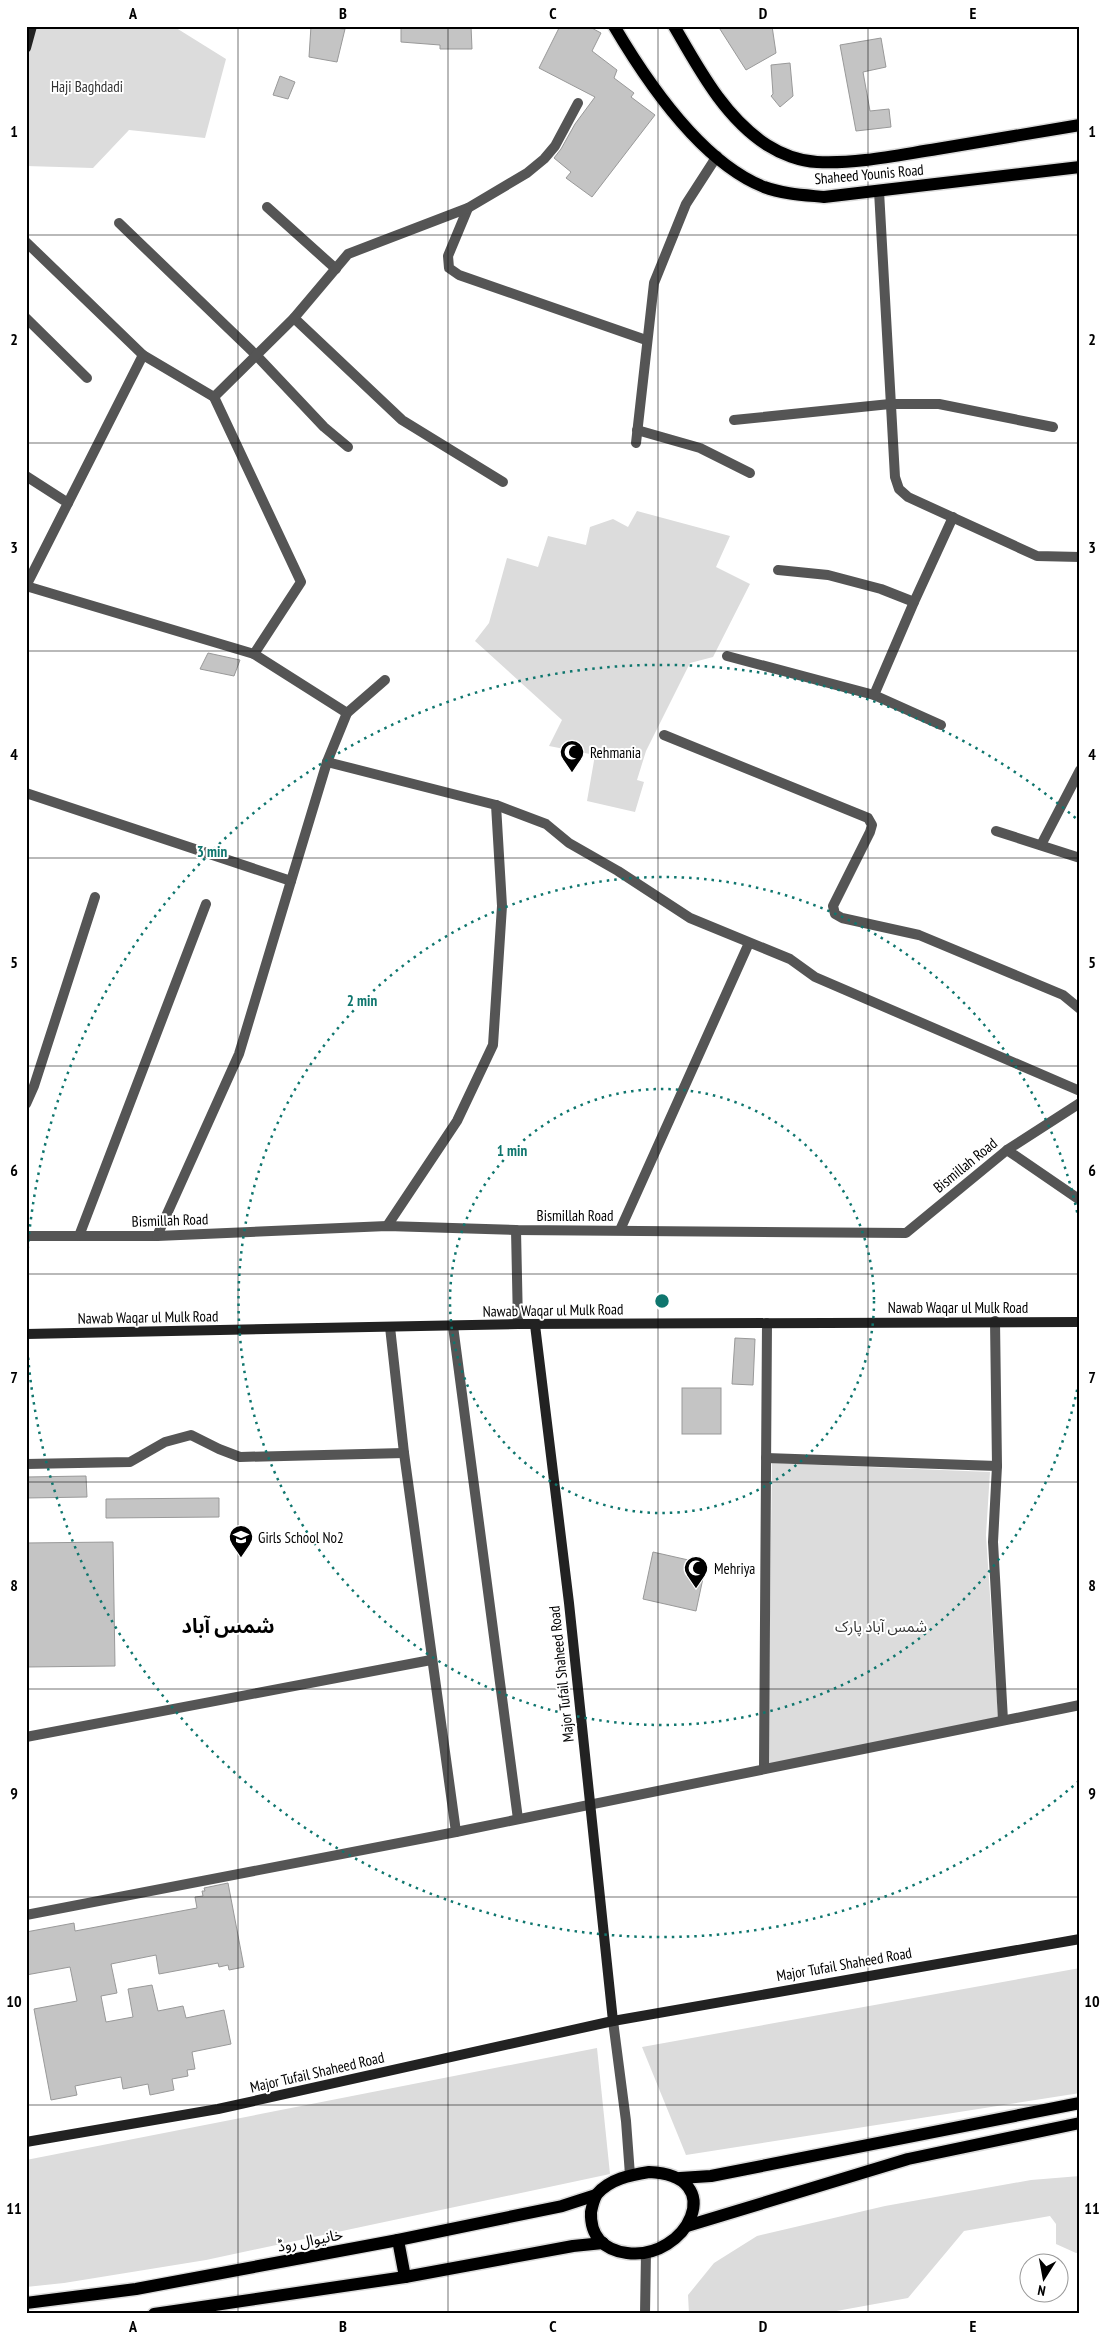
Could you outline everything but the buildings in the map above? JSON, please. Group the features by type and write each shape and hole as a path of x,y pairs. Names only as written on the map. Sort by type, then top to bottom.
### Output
{"main road":[{"name":"Shaheed Younis Road","path":"614,26 638,66 675,115 733,170 764,187 792,194 824,197 1080,168"},
{"name":"Shaheed Younis Road","path":"674,26 724,105 748,131 768,146 791,157 815,162 850,161 900,155 1080,125"},
{"path":"680,2178 690,2190 694,2202 687,2226 679,2236 663,2246 646,2252 621,2252 613,2250 595,2235 591,2222 592,2208 596,2195 611,2183 630,2175 666,2173 680,2178 711,2176 1080,2103"},
{"path":"687,2226 908,2159 1080,2123"},
{"name":"خانیوال روڈ","path":"26,2303 136,2288 398,2240 562,2206 596,2195"},
{"path":"398,2240 405,2277"},
{"path":"154,2314 405,2277 573,2246 603,2243"}],"street":[{"path":"26,48 32,26"},
{"path":"214,397 294,318 348,254 468,208 527,173 544,159 555,146 578,103"},
{"path":"636,443 646,340 654,282 686,204 717,156"},
{"path":"878,191 894,476 899,489 908,497 1037,556 1080,558"},
{"path":"267,207 336,269"},
{"path":"468,208 448,256 448,268 459,275 646,340"},
{"path":"119,223 256,355 324,427 348,447"},
{"path":"26,242 143,355 214,397 301,582 254,654"},
{"path":"26,318 87,378"},
{"path":"294,318 402,420 503,482"},
{"path":"143,355 26,586 254,654 347,713"},
{"path":"734,420 890,404 939,404 1053,427"},
{"path":"638,430 700,448 750,474"},
{"path":"26,476 68,503"},
{"path":"874,695 953,517"},
{"path":"778,570 828,575 881,589 914,602"},
{"path":"727,656 874,695 941,724"},
{"path":"157,1236 239,1054 327,762 347,713 386,680"},
{"path":"664,735 868,818 872,825 870,832 833,906 834,914 842,918 919,936 1063,996 1080,1009"},
{"path":"327,762 496,805 546,824 569,844 618,871 690,918 790,959 815,977 922,1021 1080,1091"},
{"path":"1041,845 1080,770"},
{"path":"26,793 290,881"},
{"path":"387,1226 457,1121 493,1045 502,906 496,805"},
{"path":"996,831 1080,858"},
{"path":"26,1104 30,1085 95,897"},
{"path":"79,1236 206,904"},
{"path":"620,1230 749,943"},
{"name":"Bismillah Road","path":"26,1236 157,1236 387,1226 516,1230 906,1233 1007,1150 1080,1103"},
{"path":"1007,1150 1080,1200"},
{"path":"516,1230 518,1324"},
{"path":"995,1322 997,1466 993,1542 1003,1720"},
{"name":"Nawab Waqar ul Mulk Road","path":"26,1334 518,1324 1080,1322"},
{"path":"764,1769 767,1323"},
{"name":"Major Tufail Shaheed Road","path":"535,1324 569,1603 613,2021"},
{"path":"453,1326 518,1819"},
{"path":"390,1327 404,1453 431,1660 456,1832"},
{"path":"26,1464 130,1462 166,1442 191,1435 219,1450 240,1457 404,1453"},
{"path":"766,1458 997,1466"},
{"path":"26,1737 431,1660"},
{"path":"26,1915 456,1832 1080,1705"},
{"name":"Major Tufail Shaheed Road","path":"26,2142 218,2109 613,2021 1080,1938"},
{"path":"613,2021 626,2120 630,2175"},
{"path":"645,2314 646,2252"}],"green space":[{"name":"Haji Baghdadi","path":"26,26 173,26 226,59 205,138 129,130 93,168 26,166"},
{"path":"637,511 730,536 716,567 750,584 713,657 690,663 646,751 637,780 644,782 635,812 587,801 595,755 549,746 562,720 475,641 489,623 507,558 538,567 548,536 586,545 590,527 613,519 628,527"},
{"name":"شمس آباد پارک","path":"772,1463 990,1472 986,1535 998,1717 768,1765"},
{"path":"1080,1968 1080,2093 686,2155 642,2047"},
{"path":"597,2048 610,2174 206,2260 64,2283 26,2287 26,2160"},
{"path":"1080,2176 1080,2252 1076,2253 1056,2244 1056,2224 1050,2216 964,2231 908,2298 820,2314 689,2314 688,2295 714,2263 757,2236 885,2206 1031,2180"}],"place":[{"name":"Rehmania","path":"572,773"},
{"name":"Girls School No2","path":"241,1558"},
{"name":"Mehriya","path":"696,1589"}],"district":[{"name":"شمس آباد","path":"228,1626"}]}
